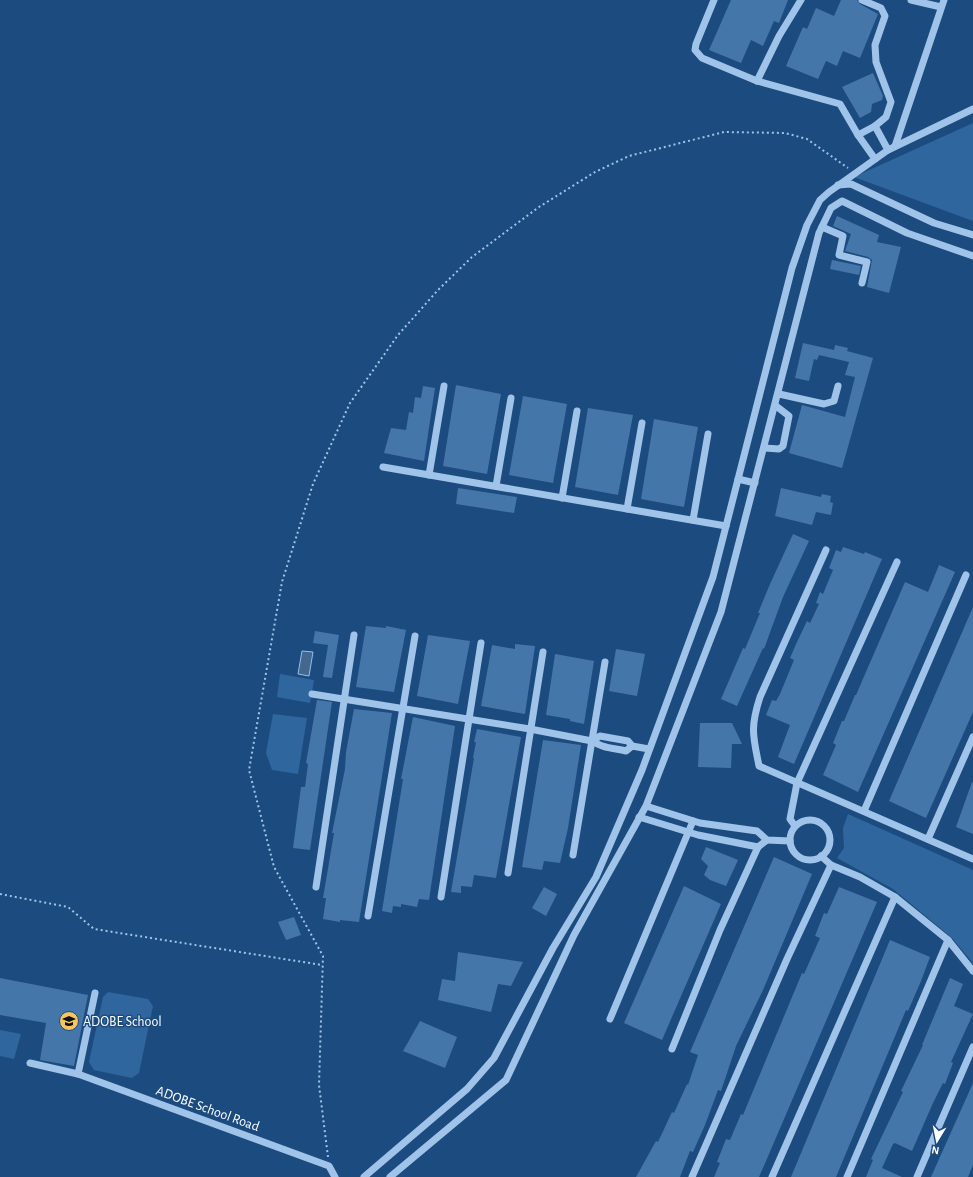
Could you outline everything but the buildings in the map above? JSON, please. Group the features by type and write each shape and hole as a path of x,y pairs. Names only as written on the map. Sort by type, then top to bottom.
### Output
{"street":[{"path":"714,0 696,44 695,50 697,54 702,58 757,81 840,104 858,135 875,159"},
{"path":"757,81 779,36 802,0"},
{"path":"858,135 875,126 886,117 891,102 876,62 875,45 885,16 881,8 862,0"},
{"path":"895,146 943,3 911,0"},
{"path":"364,1177 467,1089 494,1058 553,948 596,877 649,749 713,577 792,268 807,225 820,200 838,185 888,150 973,109"},
{"path":"875,126 888,150"},
{"path":"838,185 851,184 934,223 973,235"},
{"path":"390,1177 506,1080 566,954 646,806 721,612 822,227 832,208 842,201 907,233 973,256"},
{"path":"822,227 843,236 839,254 866,262 862,283"},
{"path":"429,475 444,386"},
{"path":"779,394 824,404 834,401 838,386"},
{"path":"496,486 511,398"},
{"path":"765,448 779,449 783,446 789,416 776,406"},
{"path":"562,498 577,411"},
{"path":"627,509 642,423"},
{"path":"693,520 708,434"},
{"path":"383,467 726,526"},
{"path":"738,479 756,483"},
{"path":"826,550 760,697 752,733 759,766 973,859"},
{"path":"795,826 790,819 797,783 897,562"},
{"path":"864,811 966,575"},
{"path":"316,887 354,635"},
{"path":"368,916 415,636"},
{"path":"441,897 481,643"},
{"path":"508,873 543,652"},
{"path":"573,856 605,662"},
{"path":"312,694 530,729 592,741 600,746 626,751 632,746 649,749"},
{"path":"928,839 973,737"},
{"path":"646,806 693,821 757,831 767,840"},
{"path":"639,817 688,832 758,846"},
{"path":"807,820 813,820 824,827 830,839 826,851 816,859 802,858 792,850 790,841 795,826 807,820"},
{"path":"610,1019 693,821"},
{"path":"672,1049 720,930 758,846 767,840 790,841"},
{"path":"821,856 831,865 860,877 895,896 948,940 973,971"},
{"path":"692,1177 787,959 831,865"},
{"path":"772,1177 895,896"},
{"path":"847,1177 948,940"},
{"path":"553,948 566,954"},
{"path":"78,1074 95,993"},
{"path":"917,1177 973,1047"},
{"name":"ADOBE School Road","path":"30,1062 78,1074 329,1166"},
{"path":"329,1166 335,1177"}],"path":[{"path":"0,894 68,907 94,929 322,965"},
{"path":"323,956 319,1085 329,1166"}],"shaded area":[{"path":"973,123 973,221 854,177"},
{"path":"302,651 313,652 309,676 298,674"},
{"path":"280,674 314,680 310,703 277,697"},
{"path":"273,714 307,718 298,774 272,770 266,753"},
{"path":"848,814 973,870 973,963 951,937 893,889 837,858 844,848 843,828"},
{"path":"108,992 148,999 153,1006 139,1073 132,1078 94,1070 89,1062 103,997"},
{"path":"0,1030 21,1034 14,1059 0,1056"}],"place":[{"name":"ADOBE School","path":"69,1021"}]}
